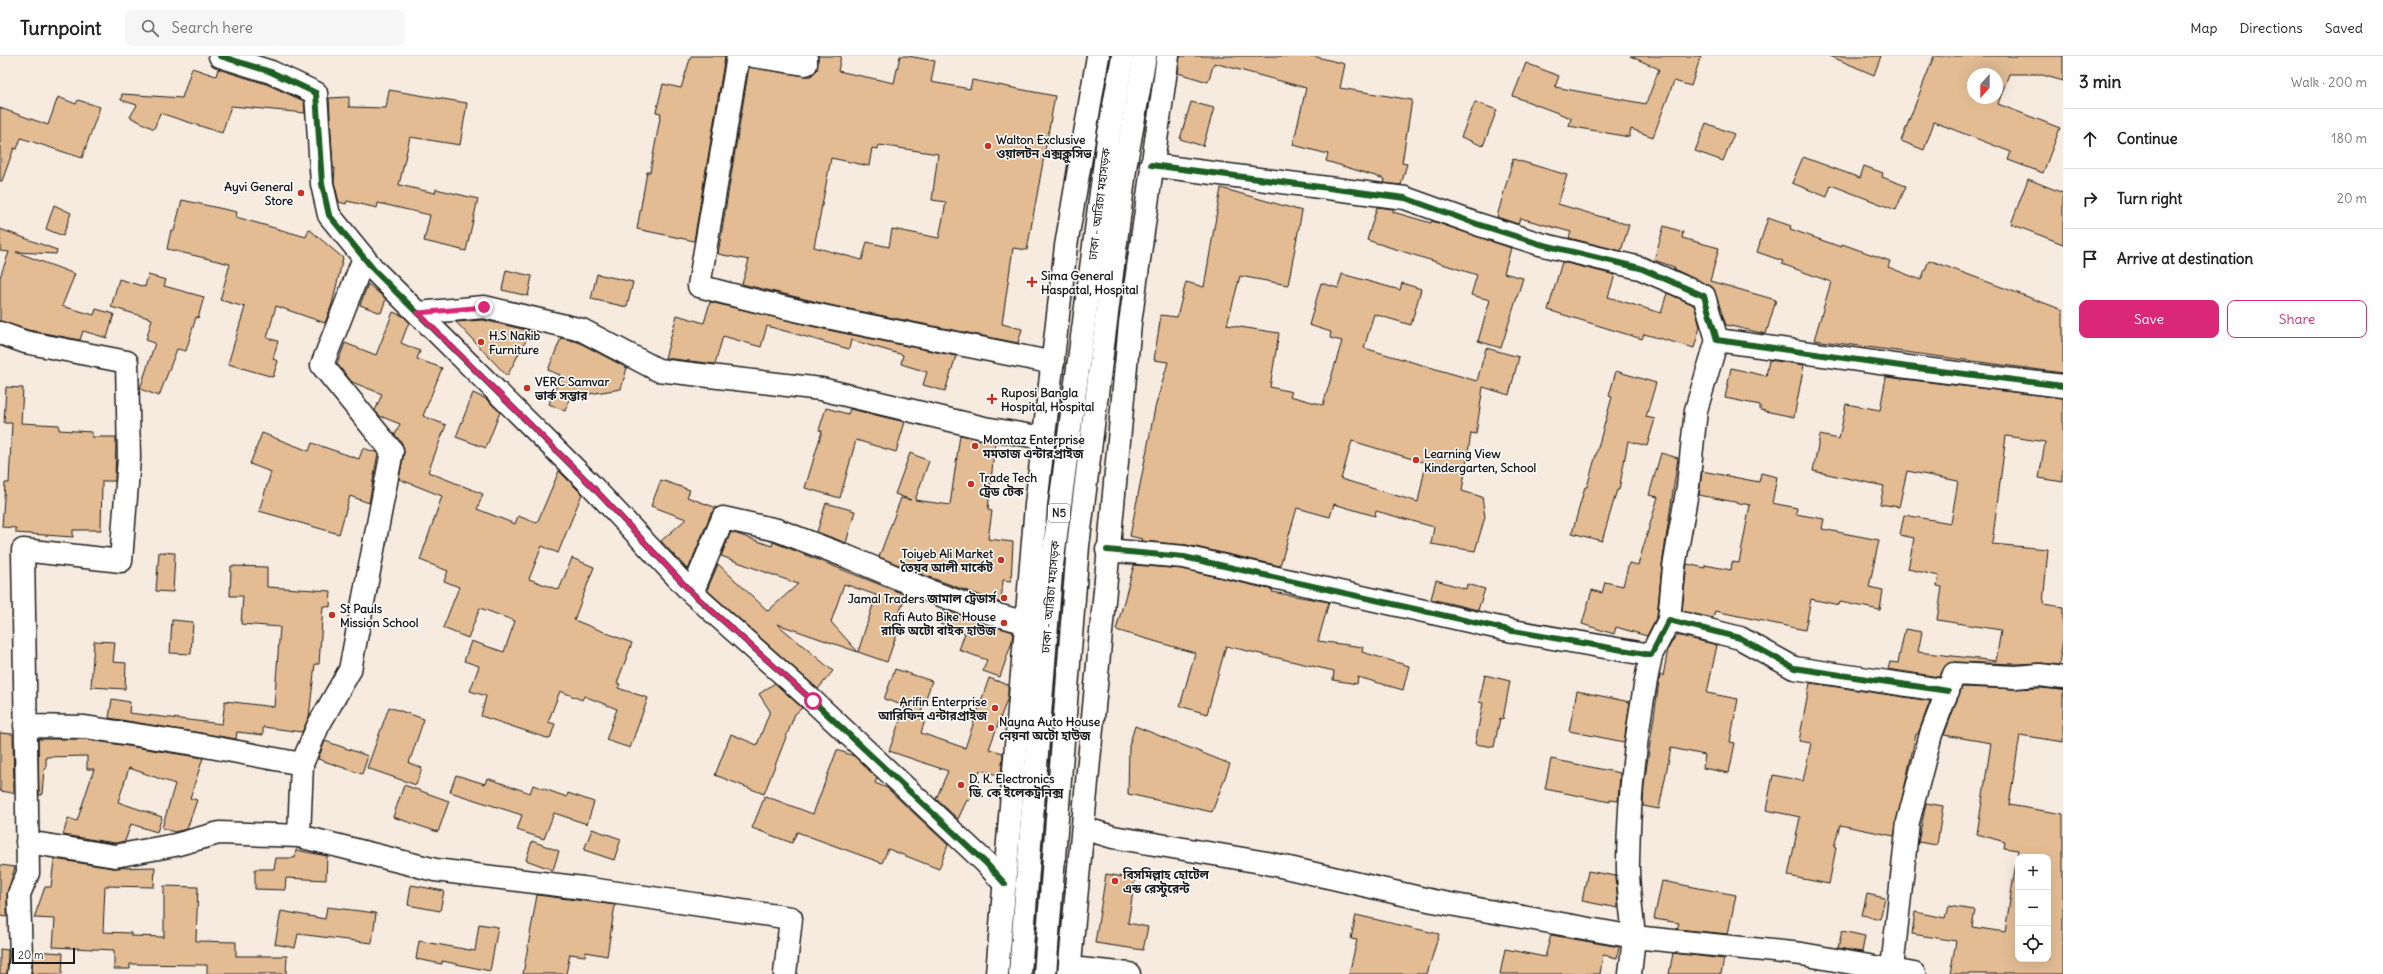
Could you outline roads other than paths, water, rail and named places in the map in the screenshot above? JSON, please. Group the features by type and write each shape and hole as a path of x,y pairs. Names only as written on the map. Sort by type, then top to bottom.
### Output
{"main road":[{"path":"220,56 271,72 316,93 322,184 330,215 364,258 590,484 692,593 813,701 986,863 1005,884"},
{"path":"738,56 699,286 780,308 908,332 1052,363"},
{"path":"753,56 806,64 806,56"},
{"path":"997,974 1026,623 1052,363 1066,246 1098,56"},
{"name":"ঢাকা - আরিচা মহাসড়ক","path":"1020,974 1051,573 1108,139 1123,56"},
{"name":"ঢাকা - আরিচা মহাসড়ক","path":"1045,974 1078,546 1126,162 1145,56"},
{"path":"1129,974 1069,971 1130,323 1151,165 1168,56"},
{"path":"1151,165 1405,198 1533,242 1640,268 1704,296 1717,340 1696,410 1688,486 1674,567 1669,620 1651,655 1642,699 1632,801 1628,862 1634,937 1630,974"},
{"path":"300,836 302,764 318,726 350,670 392,451 322,365 364,258"},
{"path":"418,313 484,307 582,330 658,370 821,390 984,428 1044,438"},
{"path":"0,334 25,342 127,362 129,458 121,561 22,550 25,622 25,726 28,873 19,894 21,957 19,974"},
{"path":"1717,340 1908,367 2063,386"},
{"path":"692,593 723,518 778,530 924,589 990,613 1026,623"},
{"path":"1108,550 1184,557 1513,631 1651,655"},
{"path":"1669,620 1740,638 1794,668 1948,691"},
{"path":"1892,969 1908,822 1931,734 1954,674 2015,677 2040,675 2063,678"},
{"path":"25,726 85,727 195,744 302,764"},
{"path":"1083,828 1113,837 1267,863 1433,901 1634,937 1802,954 1914,974"},
{"path":"27,842 115,856 175,845 219,833 300,836 435,870 582,888 791,918 785,974"}],"place":[{"name":"Walton Exclusive ওয়ালটন এক্সক্লুসিভ","path":"988,146"},
{"name":"Ayvi General Store","path":"301,193"},
{"name":"Sima General Haspatal, Hospital","path":"1032,282"},
{"name":"H.S Nakib Furniture","path":"481,342"},
{"name":"VERC Samvar ভার্ক সম্ভার","path":"527,388"},
{"name":"Ruposi Bangla Hospital, Hospital","path":"992,399"},
{"name":"Momtaz Enterprise মমতাজ এন্টারপ্রাইজ","path":"975,446"},
{"name":"Learning View Kindergarten, School","path":"1416,460"},
{"name":"Trade Tech ট্রেড টেক","path":"971,484"},
{"name":"Toiyeb Ali Market তৈয়ব আলী মার্কেট","path":"1001,560"},
{"name":"Jamal Traders জামাল ট্রেডার্স","path":"1004,598"},
{"name":"St Pauls Mission School","path":"332,615"},
{"name":"Rafi Auto Bike House রাফি অটো বাইক হাউজ","path":"1004,623"},
{"name":"Arifin Enterprise আরিফিন এন্টারপ্রাইজ","path":"995,708"},
{"name":"Nayna Auto House নেয়না অটো হাউজ","path":"991,728"},
{"name":"D. K. Electronics ডি. কে ইলেকট্রনিক্স","path":"961,785"},
{"name":"বিসমিল্লাহ হোটেল এন্ড রেস্টুরেন্ট","path":"1115,881"}]}
